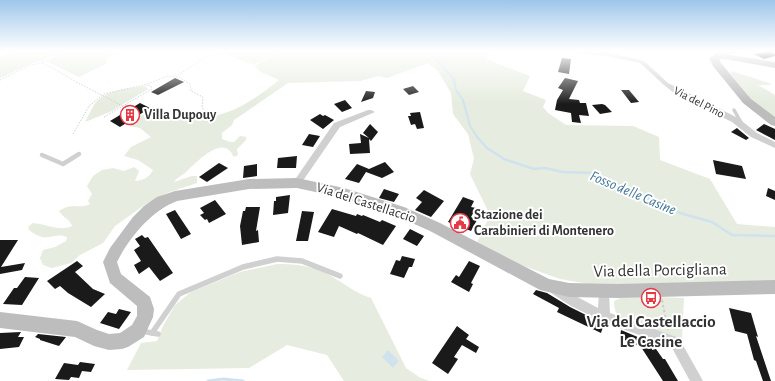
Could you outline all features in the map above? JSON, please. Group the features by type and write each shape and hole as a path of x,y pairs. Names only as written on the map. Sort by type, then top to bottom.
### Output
{"street":[{"name":"Via del Pino","path":"649,69 666,84 677,91 725,114 754,135 775,146"},
{"path":"720,69 747,101 775,122"},
{"path":"297,183 337,125 371,112"},
{"name":"Via del Castellaccio","path":"138,331 145,317 146,309 144,302 115,278 110,262 126,236 149,210 162,201 193,192 249,184 297,183 316,186 344,193 399,211 435,226 546,285"},
{"name":"Via della Porcigliana","path":"546,285 572,296 604,291 775,287"},
{"path":"604,291 604,316"},
{"path":"572,296 604,316 675,342 697,381"},
{"path":"0,320 77,329 94,338 109,342 122,341 138,331"}],"lane":[{"path":"734,110 742,125"},
{"path":"42,155 63,164 79,154"},
{"path":"138,331 155,333 170,305 179,294 190,288 243,267 278,259 302,261 340,276"}],"path":[{"path":"0,80 22,69"},
{"path":"56,69 79,84 102,94 127,109"},
{"path":"177,76 188,69"},
{"path":"73,134 92,103 102,94 114,90 146,85 157,78 166,76 177,76 190,84 191,91 203,97 202,108 205,110"},
{"path":"75,86 79,84"},
{"path":"104,117 152,89 151,86 146,85"},
{"path":"660,290 670,340"}],"shaded area":[{"path":"0,69 20,69 0,78"},
{"path":"62,69 96,69 79,77"},
{"path":"257,69 412,69 387,78 378,76 360,81 288,83 234,120 232,125 222,133 222,139 230,142 234,142 240,136 246,137 246,140 237,149 238,155 234,157 226,148 220,148 207,153 174,182 192,176 197,176 197,183 167,193 143,206 115,226 103,243 80,255 71,263 52,268 43,265 40,258 43,250 55,247 66,241 67,237 57,235 41,237 29,230 28,227 33,223 58,228 67,228 72,226 59,211 72,206 86,206 90,204 88,201 92,194 87,186 93,176 102,170 113,168 124,171 134,167 139,171 135,181 146,178 152,172 153,170 138,160 124,156 131,147 151,137 140,128 130,126 130,123 142,115 149,113 169,111 172,112 171,115 174,116 181,111 189,110 214,116 233,110 256,97 279,80"},
{"path":"435,69 511,69 530,76 523,91 546,100 543,107 548,113 566,125 633,126 659,137 660,160 710,179 737,224 775,227 775,280 677,284 589,284 560,279 510,261 477,242 490,215 470,174 474,159 468,134 453,114 451,93"},
{"path":"732,71 769,83 771,85 758,85 775,95 775,119 750,100 748,95 730,73"},
{"path":"145,86 148,89 112,111 85,122 94,105 104,96 124,89"},
{"path":"277,264 311,267 328,274 371,298 406,368 419,377 429,381 344,381 327,355 287,345 249,368 127,370 141,343 157,341 163,326 175,305 191,292 240,272"},
{"path":"642,297 646,301 656,300 658,297 684,298 682,339 638,326 618,316 614,301 621,298"}],"water":[{"path":"388,350 399,361 393,368 382,357"}],"building":[{"path":"559,69 570,69 569,74 558,72"},
{"path":"175,78 184,82 158,95 151,92"},
{"path":"565,78 578,81 569,99 579,100 580,103 586,103 589,116 579,115 581,123 572,122 571,113 555,110 557,100 563,90 558,88"},
{"path":"413,86 419,92 409,95 403,89"},
{"path":"621,90 629,90 639,102 631,103"},
{"path":"366,91 375,92 373,98 361,102"},
{"path":"345,100 352,108 342,112 334,104"},
{"name":"Villa Dupouy","path":"140,103 150,108 120,127 110,121"},
{"path":"602,104 612,112 600,114 592,105"},
{"path":"420,112 424,128 417,129 415,124 411,125 408,116 411,116 410,113"},
{"path":"320,114 334,120 323,129 310,120"},
{"path":"370,124 378,132 371,141 369,139 370,153 350,154 349,144 361,143 360,134 369,138 363,133"},
{"path":"764,124 775,129 775,140 756,130"},
{"path":"737,128 749,138 746,140 731,132"},
{"path":"309,134 320,136 313,147 302,145"},
{"path":"297,156 296,168 277,168 278,158"},
{"path":"713,160 742,166 746,179 716,174"},
{"path":"385,162 394,172 382,178 366,172 359,183 345,179 357,164 369,169"},
{"path":"219,163 228,168 207,182 199,177"},
{"path":"257,164 257,176 243,178 244,166"},
{"path":"768,188 775,191 775,200 766,196"},
{"path":"384,189 399,194 394,202 379,198"},
{"path":"424,190 444,201 431,217 415,210 422,202 416,198"},
{"path":"290,195 288,213 273,215 274,201 276,201 276,197"},
{"path":"463,197 474,201 471,207 476,208 471,217 477,220 471,231 448,222"},
{"path":"215,200 226,214 209,223 207,219 205,220 200,215 204,213 200,208"},
{"path":"246,207 260,207 256,231 258,230 259,242 242,245 240,226 243,211 245,211"},
{"path":"332,209 356,216 357,214 363,215 380,222 382,220 396,226 383,245 339,226 334,237 318,232"},
{"path":"175,210 191,234 181,239 166,214"},
{"path":"302,211 314,212 308,241 296,241"},
{"path":"410,229 424,236 417,246 403,239"},
{"path":"142,235 145,238 148,237 173,273 160,281 149,267 139,274 134,265 141,261 134,250 140,246 135,239"},
{"path":"0,240 18,240 1,267 25,263 22,270 0,274"},
{"path":"402,256 415,259 412,267 409,267 404,278 390,274 396,260 400,261"},
{"path":"77,261 83,266 75,272 93,289 105,294 91,307 68,293 60,286 55,289 47,281"},
{"path":"469,261 480,266 471,283 473,284 469,292 451,282 456,275 459,277"},
{"path":"25,277 39,278 22,305 3,304 14,288 17,288"},
{"path":"536,290 547,293 570,307 604,324 601,333 557,312 559,308 533,294"},
{"path":"729,308 751,313 758,337 756,336 771,381 763,381 756,361 754,360 747,334 735,331"},
{"path":"119,309 131,312 119,329 100,323 108,312 116,314"},
{"path":"457,326 469,335 466,339 479,347 476,353 462,345 454,357 458,359 448,374 432,363"},
{"path":"621,330 652,343 652,350 656,349 663,359 665,359 678,381 663,381 641,347 620,338"},
{"path":"21,332 18,337 24,337 19,347 0,349 0,333"},
{"path":"38,334 66,337 59,346 35,337"},
{"path":"80,362 95,364 91,372 82,371 79,378 71,377 69,380 55,379 64,363 78,365"}],"waterway":[{"name":"Fosso delle Casine","path":"445,69 454,79 456,90 463,100 470,126 478,138"},
{"name":"Fosso delle Casine","path":"477,137 487,148 504,159 534,169 545,168 563,172 591,173 630,189 680,213 712,222 732,235 775,236"},
{"path":"208,381 223,379 243,381"}],"place":[{"name":"Villa Dupouy","path":"130,115"},
{"name":"Stazione dei Carabinieri di Montenero","path":"460,223"},
{"name":"Via del Castellaccio Le Casine","path":"651,298"}]}
